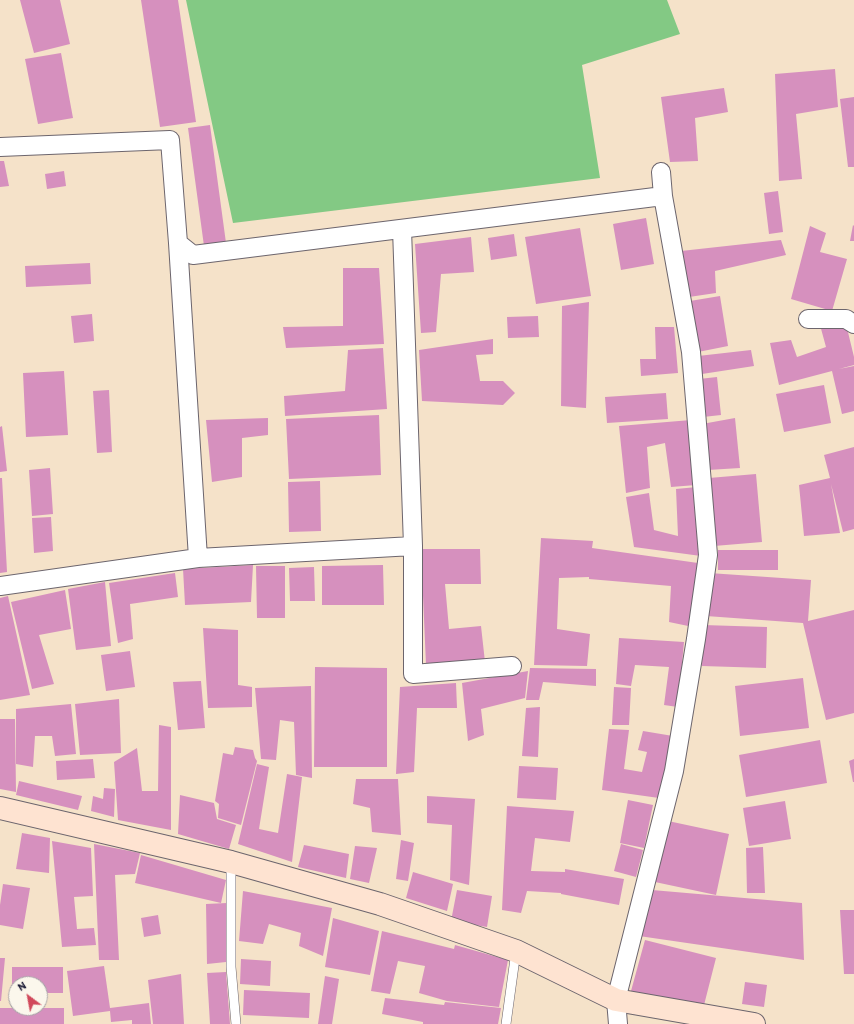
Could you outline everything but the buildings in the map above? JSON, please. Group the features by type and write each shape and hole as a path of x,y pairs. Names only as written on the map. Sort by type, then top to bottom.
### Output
{"street":[{"path":"0,147 170,140 198,558"},
{"path":"618,1024 616,1000 674,771 696,639 708,555 691,352 663,196 661,172"},
{"path":"178,243 192,255 663,196"},
{"path":"402,228 413,546 413,674 512,666"},
{"path":"808,319 846,319 854,324"},
{"path":"0,586 198,558 413,546"},
{"path":"0,808 231,862 380,904 516,951 616,1000 754,1024"}],"lane":[{"path":"231,862 231,967 236,1024"},
{"path":"506,1024 516,951"}],"green space":[{"path":"186,0 667,0 680,34 582,65 600,178 233,223"}]}
